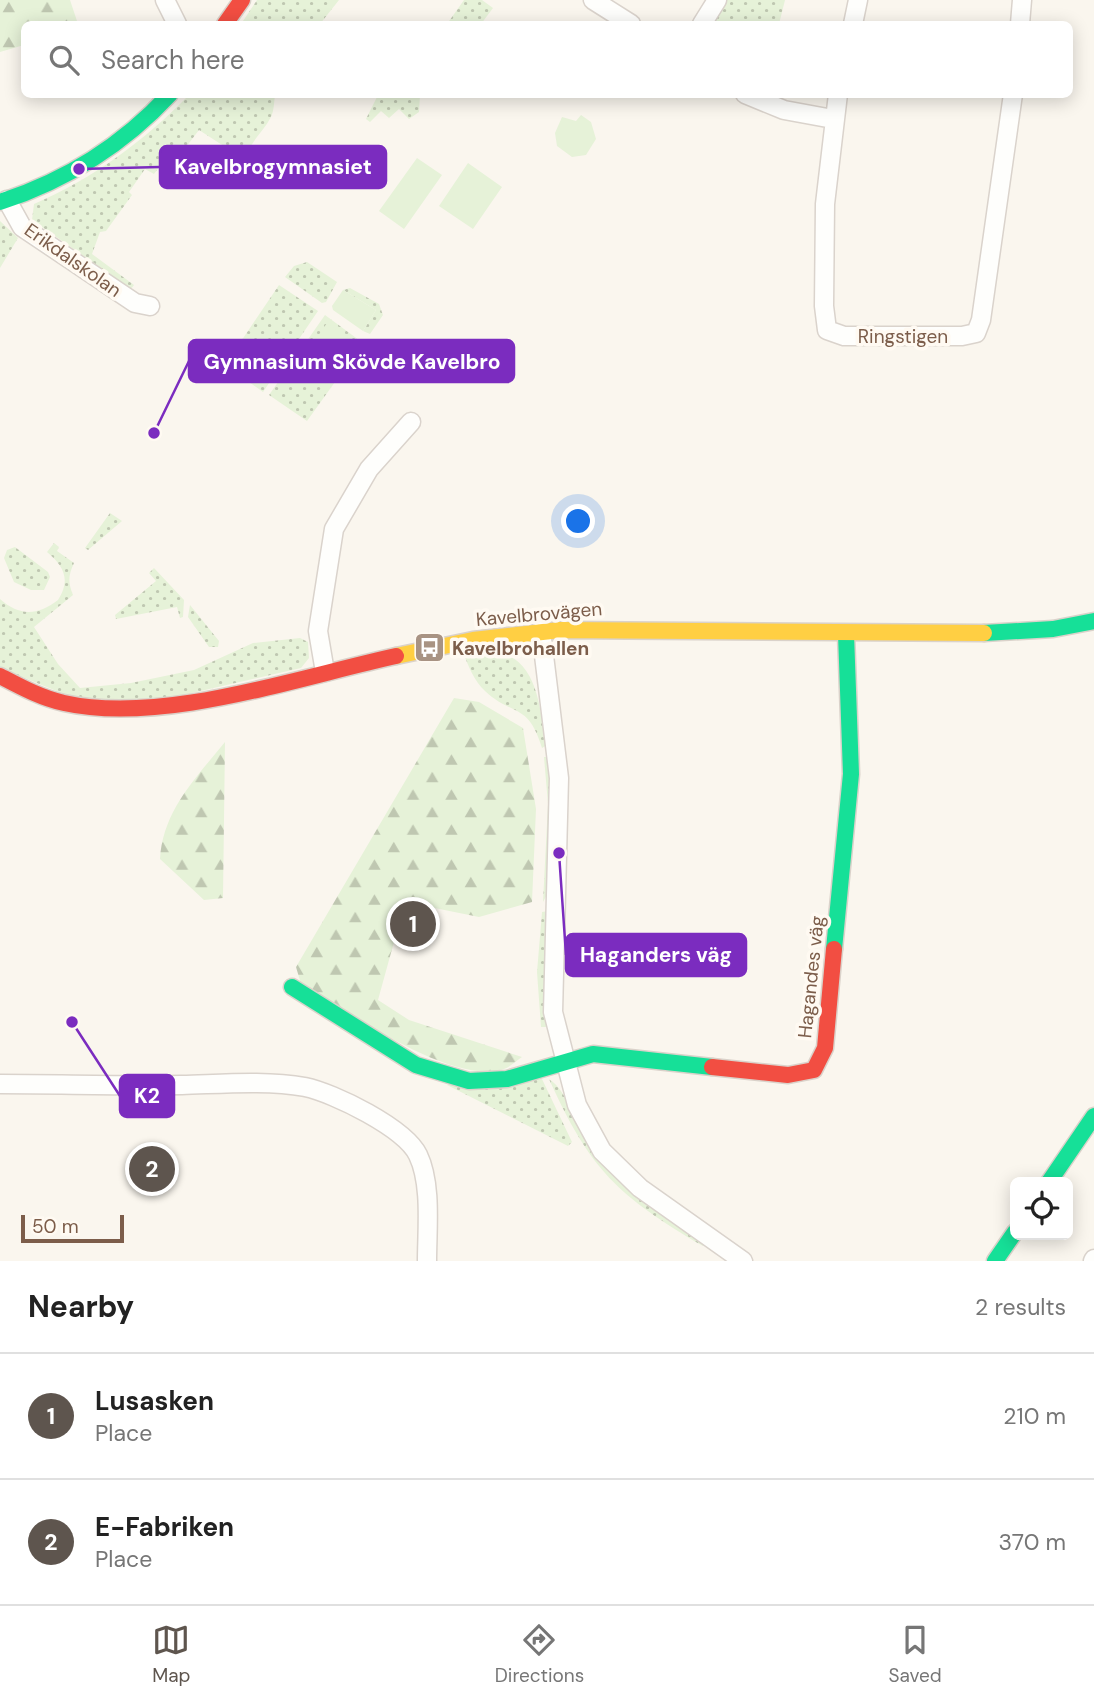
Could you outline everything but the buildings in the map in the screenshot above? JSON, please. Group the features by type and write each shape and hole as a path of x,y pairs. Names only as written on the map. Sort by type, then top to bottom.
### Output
{"main road":[{"path":"227,21 242,0"},
{"path":"4,201 59,178 110,148 138,127 166,98"},
{"name":"Kavelbrovägen","path":"0,676 21,689 81,708 147,709 429,648 541,631 603,628 846,634 1049,631 1094,621"},
{"name":"Hagandes väg","path":"292,987 374,1039 450,1079 470,1083 494,1081 563,1060 593,1054 788,1075 814,1070 821,1061 825,1048 851,774 846,634"},
{"path":"1052,1177 1094,1116"},
{"path":"995,1261 1010,1239"}],"street":[{"path":"165,0 176,21"},
{"path":"593,0 626,21"},
{"path":"704,21 717,0"},
{"path":"854,21 858,0"},
{"path":"1020,21 1022,0"},
{"path":"755,98 784,110 833,119"},
{"name":"Ringstigen","path":"837,98 825,204 824,306 827,330 844,337 962,336 976,333 981,320 1012,98"},
{"name":"Erikdalskolan","path":"4,201 22,227 135,303 150,306"},
{"path":"325,672 318,631 334,529 369,470 411,422"},
{"path":"541,631 559,778 559,853 552,962 553,1012 563,1060 577,1105 602,1151 640,1188 743,1261"},
{"path":"0,1084 296,1086 320,1091 385,1125 410,1144 418,1154 426,1196 427,1261"}],"green space":[{"path":"0,0 70,0 77,21 21,21 21,46 0,52"},
{"path":"257,0 339,0 322,21 243,21"},
{"path":"464,0 482,0 493,8 483,21 449,21"},
{"path":"723,0 785,0 780,21 711,21"},
{"path":"186,98 275,98 271,117 247,153 245,160 249,178 227,163 233,152 199,130 183,151 174,147 154,174 145,169 129,192 132,195 106,231 100,232 92,254 134,285 131,289 32,220 34,204 98,170 154,128"},
{"path":"376,98 420,98 419,112 409,119 399,109 389,118 381,111 370,122 366,119"},
{"path":"581,115 591,122 596,139 586,155 572,157 557,146 555,133 562,117 576,121"},
{"path":"417,158 442,175 404,229 379,211"},
{"path":"468,163 502,187 473,229 439,206"},
{"path":"0,221 18,238 0,268"},
{"path":"307,262 337,282 326,302 322,303 285,277 294,266"},
{"path":"279,285 318,311 263,392 225,365"},
{"path":"350,288 379,304 383,315 370,334 363,331 376,310 343,290"},
{"path":"343,290 376,310 363,331 333,310 332,306"},
{"path":"325,315 363,343 307,421 269,395"},
{"path":"327,323 354,342 325,385 298,365"},
{"path":"110,513 122,521 88,550 85,548"},
{"path":"54,543 59,547 57,551 74,563 69,579 73,595 34,627 58,664 80,688 131,683 194,670 253,643 300,638 308,642 309,658 301,668 153,702 81,701 0,668 0,599 14,609 28,612 43,609 58,600 65,580 58,563 47,552"},
{"path":"15,547 48,572 50,577 44,590 31,590 14,582 4,558 7,550"},
{"path":"154,568 184,600 183,617 180,618 177,607 116,619 115,615 156,581 149,573"},
{"path":"190,605 219,641 218,647 209,647 188,617"},
{"path":"496,650 510,656 529,675 539,701 547,745 542,748 537,733 525,717 481,687 463,652"},
{"path":"454,698 479,702 523,728 536,809 532,902 479,917 405,902 378,1000 409,1020 522,1057 504,1069 482,1071 456,1067 400,1043 301,984 296,967"},
{"path":"225,742 223,898 204,900 160,859 162,841 174,810 192,782"},
{"path":"544,757 549,757 553,788 550,889 543,902 548,804"},
{"path":"548,911 543,1000 547,1027 541,1027 537,972 542,912"},
{"path":"542,1079 572,1142 568,1146 447,1085"},
{"path":"549,1079 563,1093 592,1148 609,1170 647,1204 705,1241 703,1246 649,1212 610,1178 578,1136"}],"traffic: fast":[{"path":"0,202 48,183 92,159 133,130 166,98"},
{"path":"984,633 1053,629 1094,621"},
{"path":"834,949 851,774 846,634"},
{"path":"292,987 416,1065 469,1081 507,1079 593,1054 712,1067"},
{"path":"1052,1177 1094,1116"},
{"path":"995,1261 1010,1239"}],"traffic: slow":[{"path":"396,656 473,640 560,630 984,633"}],"traffic: jam":[{"path":"227,21 242,0"},
{"path":"0,676 39,695 64,703 102,708 144,708 230,696 396,656"},
{"path":"712,1067 788,1075 814,1070 825,1048 834,949"}],"place":[{"name":"Kavelbrogymnasiet","path":"79,169"},
{"name":"Gymnasium Skövde Kavelbro","path":"154,433"},
{"name":"Kavelbrohallen","path":"429,648"},
{"name":"Haganders väg","path":"559,853"},
{"name":"Lusasken","path":"413,924"},
{"name":"K2","path":"72,1022"},
{"name":"E-Fabriken","path":"152,1169"}]}
